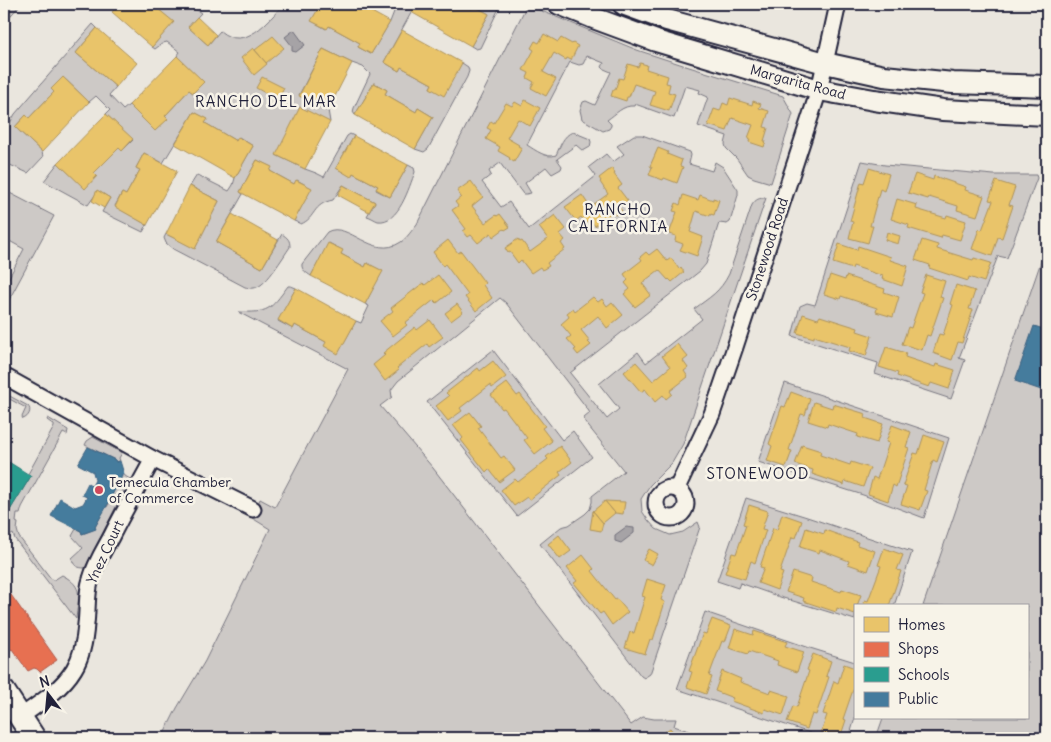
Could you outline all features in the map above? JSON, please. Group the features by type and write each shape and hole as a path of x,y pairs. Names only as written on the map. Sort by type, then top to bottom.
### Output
{"main road":[{"name":"Margarita Road","path":"559,4 656,41 819,90 943,110 1047,115"},
{"name":"Margarita Road","path":"623,4 667,20 825,63 884,76 953,83 1047,86"},
{"path":"4,692 34,738"}],"street":[{"name":"Stonewood Road","path":"677,488 712,414 819,90 838,4"},
{"path":"4,376 153,459 253,509"},
{"name":"Ynez Court","path":"20,717 55,690 74,669 84,639 91,578 108,541 153,459"}],"shaded area":[{"path":"4,4 21,4 4,23"},
{"path":"152,4 188,4 201,13 188,27 208,45 220,31 229,37 238,38 255,32 284,4 289,4 293,8 298,4 321,4 312,21 326,29 329,26 360,43 358,47 371,54 390,22 397,4 416,4 384,62 399,71 401,67 432,84 430,88 462,63 468,67 469,71 428,149 424,152 415,149 433,117 418,108 416,112 385,94 387,90 374,83 355,115 353,112 354,108 370,74 363,67 323,49 299,95 328,110 330,122 276,155 324,177 347,136 350,134 354,136 336,168 351,176 353,173 378,186 376,190 390,197 408,165 414,168 415,172 402,203 392,217 378,221 367,216 375,202 343,185 333,200 321,205 301,224 294,221 311,188 297,180 294,184 270,171 271,167 257,160 240,192 243,194 216,242 262,268 282,234 288,239 290,247 275,270 261,285 256,288 248,288 173,249 166,243 164,238 166,234 195,248 219,201 190,186 197,175 229,191 253,146 239,137 236,141 205,123 207,119 194,112 163,163 144,153 136,168 140,170 126,195 122,193 115,206 147,225 143,232 102,212 110,198 98,191 88,205 44,181 58,163 85,188 97,176 94,173 119,148 122,151 133,140 106,114 110,110 96,96 89,102 63,77 51,89 54,92 29,118 26,115 15,127 42,152 43,157 28,173 10,165 4,160 4,134 15,114 93,24 97,28 76,53 116,87 109,95 123,110 129,105 155,131 167,119 165,116 189,90 193,93 203,82 177,56 180,52 167,42 155,49 152,47 173,22"},
{"path":"462,4 501,4 480,48 476,49 471,46 489,14 475,6 472,9"},
{"path":"527,5 637,50 783,96 793,114 771,183 748,175 737,159 726,148 727,136 698,126 708,97 699,93 700,90 685,86 674,118 635,104 634,106 623,108 607,120 611,126 603,131 582,119 580,110 583,102 586,101 595,105 611,72 602,67 604,63 587,56 583,64 579,65 570,62 527,145 545,155 556,155 564,138 573,132 590,139 590,147 583,151 576,145 557,159 562,166 561,169 552,174 546,167 525,183 531,193 523,194 500,163 489,171 491,175 482,182 501,207 509,202 529,229 596,176 589,167 606,154 613,162 624,154 617,146 634,135 642,135 690,152 689,164 712,171 715,162 723,167 738,190 730,222 727,224 719,223 706,264 700,271 570,373 607,419 619,409 599,384 638,352 646,363 702,319 694,309 714,294 726,280 752,205 758,199 766,198 683,444 672,463 650,485 641,499 642,511 656,529 670,535 683,532 698,522 700,527 650,674 644,678 641,676 540,544 561,527 569,525 585,514 590,509 592,496 624,471 585,422 584,418 590,413 586,407 506,303 500,298 398,381 391,390 392,397 380,406 433,468 631,725 643,717 676,719 674,726 709,738 162,738 177,708 205,661 270,529 252,518 260,499 275,507 348,369 238,312 263,311 277,300 288,286 296,288 278,321 293,329 295,325 326,342 338,353 356,321 361,323 369,306 365,304 382,271 367,263 365,267 341,254 342,250 329,243 311,276 303,270 302,264 327,232 343,231 381,247 391,247 401,242 407,236 417,224"},
{"path":"294,30 305,45 296,52 292,51 292,46 285,37"},
{"path":"862,161 885,165 994,175 1036,175 1037,178 1007,258 998,256 959,358 965,360 951,399 875,374 878,363 792,336 800,306 807,303 815,305"},
{"path":"4,190 54,216 4,309 4,287 24,249 4,238"},
{"path":"1047,244 1047,738 876,738 882,720 1028,720 1028,604 924,604"},
{"path":"493,350 562,440 573,431 592,457 517,516 427,402"},
{"path":"785,383 949,438 924,518 863,495 758,462"},
{"path":"4,393 28,406 30,411 27,417 23,419 22,417 26,408 4,396"},
{"path":"48,418 68,430 67,435 63,433 22,507 20,514 17,514 17,530 19,537 52,580 62,575 69,579 77,588 79,599 76,619 13,534 4,539 9,527 4,524 4,520 31,476 28,474 54,427 47,420"},
{"path":"93,437 122,453 119,458 120,461 116,462 85,445"},
{"path":"122,474 130,479 85,568 78,567 73,563 72,558 83,548 72,536 76,529 81,531 82,534 95,529 113,496"},
{"path":"746,498 912,552 895,604 854,604 854,620 740,583 738,588 717,581"},
{"path":"626,527 634,528 634,533 621,543 615,541 615,535"},
{"path":"705,612 854,662 854,720 849,738 825,738 677,689"}],"building: Homes":[{"path":"119,4 152,4 174,22 152,47 112,12"},
{"path":"321,4 357,4 390,22 371,54 358,47 360,43 329,26 327,29 311,21"},
{"path":"416,4 462,4 472,9 474,6 489,14 471,46 411,12"},
{"path":"197,17 216,35 208,45 188,27"},
{"path":"97,28 137,63 116,87 76,53"},
{"path":"402,30 462,63 444,96 430,88 432,84 401,67 399,71 384,62"},
{"path":"544,34 558,42 561,38 578,46 571,60 567,58 566,60 554,53 543,72 556,79 546,96 531,88 534,82 527,78 529,73 523,70 534,50 531,48 535,41 539,43"},
{"path":"273,36 284,48 266,63 255,50"},
{"path":"253,48 267,64 254,75 241,58"},
{"path":"323,49 352,63 328,110 299,96"},
{"path":"177,56 204,82 193,93 189,90 165,116 168,119 155,131 129,105"},
{"path":"640,63 647,65 646,69 668,76 666,83 670,84 668,92 675,94 669,111 650,105 655,91 634,84 626,101 611,96 619,78 623,79 628,64 638,67"},
{"path":"63,77 89,102 42,152 15,127 26,115 29,118 54,92 51,89"},
{"path":"262,77 284,88 278,100 256,88"},
{"path":"374,83 387,90 385,94 416,112 418,108 433,117 415,149 355,115"},
{"path":"730,98 752,105 753,101 761,104 759,108 769,111 764,127 768,128 764,147 749,142 750,138 748,138 753,125 732,118 727,131 708,125 714,109 720,111 723,103 728,105"},
{"path":"525,100 540,108 530,126 518,119 507,138 522,148 514,162 498,151 500,147 486,139 491,130 487,128 491,121 494,123 506,103 512,106 515,102 522,106"},
{"path":"300,107 330,122 305,169 276,155"},
{"path":"194,112 208,119 205,123 236,141 238,137 253,146 235,178 175,144"},
{"path":"106,114 133,139 122,151 119,148 94,173 97,176 85,189 58,163"},
{"path":"354,136 408,165 390,197 376,189 378,186 353,173 351,177 336,168"},
{"path":"658,148 682,160 680,166 683,167 677,183 649,175 652,167 650,166"},
{"path":"144,153 177,171 147,225 115,207 122,193 126,195 140,170 136,168"},
{"path":"257,160 272,167 270,171 294,184 296,180 312,188 294,221 240,192"},
{"path":"612,168 622,185 618,188 628,201 619,207 622,211 615,215 613,212 595,226 590,220 586,223 581,217 576,221 565,207 582,195 590,207 608,194 599,178"},
{"path":"869,168 889,174 884,191 880,189 870,226 873,226 868,243 849,238 853,222 850,221 861,182 864,183"},
{"path":"915,174 933,180 934,176 966,187 965,190 984,196 977,216 957,210 958,206 908,193"},
{"path":"471,181 483,197 472,206 485,223 500,214 510,227 493,237 491,233 478,243 471,235 468,237 463,231 466,229 452,210 458,206 455,202 461,197 457,191"},
{"path":"996,181 1015,187 1009,205 1013,206 1002,238 998,237 992,256 972,249 979,229 982,230 993,201 989,200"},
{"path":"343,185 375,202 369,212 338,195"},
{"path":"190,186 219,201 195,249 166,234"},
{"path":"97,190 110,198 104,208 92,201"},
{"path":"683,195 698,200 700,195 713,200 713,198 719,200 714,215 710,214 710,216 696,211 690,232 703,237 697,256 680,250 683,244 675,241 676,236 669,234 677,212 673,211 676,203 680,205"},
{"path":"897,199 917,205 916,209 946,218 947,215 966,221 960,240 942,235 941,238 908,228 909,225 891,219"},
{"path":"232,214 278,240 262,268 216,242"},
{"path":"555,215 566,229 560,234 565,240 561,243 565,249 547,263 549,266 542,270 540,267 531,273 521,260 518,263 505,248 518,239 520,242 522,241 530,252 548,239 539,227"},
{"path":"887,232 900,236 898,244 885,240"},
{"path":"448,240 458,253 461,251 485,283 483,285 492,298 476,311 465,297 468,295 445,264 443,266 433,252"},
{"path":"922,240 938,245 937,249 973,260 974,258 991,263 984,282 969,277 968,281 929,268 930,265 915,260"},
{"path":"328,243 343,250 341,254 365,267 367,263 383,271 365,304 311,276"},
{"path":"839,244 857,250 858,246 891,257 890,260 908,266 902,286 882,279 883,276 853,266 852,269 833,263"},
{"path":"657,249 667,261 671,258 679,269 681,267 684,272 672,282 659,270 642,283 651,295 635,307 624,294 630,289 625,283 628,280 624,274 642,260 640,257 646,252 649,255"},
{"path":"438,275 451,292 437,303 434,300 405,323 407,325 393,336 380,321 393,311 391,308 423,283 425,285"},
{"path":"830,275 845,280 846,276 885,289 884,292 899,297 893,317 876,312 877,308 841,296 840,299 824,294"},
{"path":"926,275 945,281 940,297 943,298 930,336 927,335 922,350 902,344 908,327 911,328 923,293 920,292"},
{"path":"956,285 975,291 969,309 973,310 962,343 958,342 952,360 933,353 939,334 943,335 953,305 950,304"},
{"path":"296,288 356,321 338,354 324,346 326,342 295,325 293,329 278,320"},
{"path":"593,297 598,302 602,299 607,306 612,302 623,315 607,328 598,316 581,330 591,345 578,355 574,350 576,349 567,339 571,336 561,324 569,317 567,313 573,308 575,311"},
{"path":"457,304 463,312 451,321 445,313"},
{"path":"803,314 818,319 820,316 858,328 857,331 872,336 866,356 849,351 850,347 797,333"},
{"path":"430,320 443,337 429,347 427,344 397,368 399,370 385,381 373,365 385,355 383,353 415,327 417,330"},
{"path":"677,344 688,357 683,361 688,368 684,371 688,377 670,391 672,394 666,399 663,395 655,402 645,389 641,392 624,372 636,362 653,381 670,367 662,356"},
{"path":"886,347 906,353 905,357 935,367 936,364 955,370 949,389 931,383 929,387 897,376 898,373 879,367"},
{"path":"493,361 506,377 492,388 490,385 460,408 462,411 448,421 436,406 449,396 446,393 478,368 480,371"},
{"path":"507,383 517,396 520,394 545,426 542,428 552,441 535,454 524,440 527,438 504,408 502,409 491,395"},
{"path":"791,392 810,399 805,415 801,414 789,450 792,451 786,467 767,461 772,446 769,444 782,406 785,407"},
{"path":"814,402 832,408 833,404 866,414 865,418 883,424 877,443 857,437 858,434 828,424 827,427 808,421"},
{"path":"470,412 481,426 478,428 501,458 504,456 515,470 499,482 489,469 486,472 461,440 463,438 453,425"},
{"path":"892,425 911,432 906,447 909,448 896,487 893,485 888,501 868,494 873,477 877,479 889,443 886,442"},
{"path":"924,435 944,442 937,462 933,460 924,490 927,491 920,510 901,504 907,486 903,485 914,453 918,454"},
{"path":"802,445 821,451 820,455 850,465 851,462 870,468 863,487 845,481 844,485 812,474 813,470 795,464"},
{"path":"560,446 572,462 559,472 561,475 529,500 527,497 514,506 501,490 515,479 518,482 548,459 546,457"},
{"path":"605,501 615,513 603,523 593,511"},
{"path":"605,501 625,502 623,514 615,513"},
{"path":"749,505 768,511 762,529 766,530 755,563 751,561 745,579 725,573 732,553 736,554 746,525 743,524"},
{"path":"593,511 603,523 601,531 590,529"},
{"path":"782,514 802,521 796,538 792,537 780,572 783,573 777,590 758,583 764,568 760,567 773,528 777,530"},
{"path":"806,528 824,534 825,530 858,542 857,545 875,551 868,571 848,564 849,561 820,550 819,553 800,547"},
{"path":"559,535 571,551 560,559 548,544"},
{"path":"884,548 903,555 897,570 901,571 890,604 864,604 865,600 868,601 881,566 878,565"},
{"path":"649,549 658,554 652,565 643,560"},
{"path":"583,555 594,569 592,571 615,600 617,599 628,612 612,625 603,612 600,614 574,583 577,581 567,568"},
{"path":"793,572 812,578 811,582 841,592 842,589 861,595 858,604 854,604 854,614 837,608 836,612 803,601 804,598 786,592"},
{"path":"647,579 666,585 661,600 665,602 653,640 650,639 645,654 625,648 630,632 634,633 645,597 642,596"},
{"path":"712,619 731,626 725,642 722,641 709,676 712,677 706,694 687,687 692,672 689,671 703,633 706,634"},
{"path":"735,629 753,635 754,631 787,642 785,646 804,652 797,672 777,665 778,661 749,651 748,654 729,648"},
{"path":"813,654 831,661 826,676 829,677 816,715 812,714 807,729 787,722 793,706 797,707"},
{"path":"844,664 854,668 854,690 843,719 846,720 840,738 821,733 827,715 823,714 834,681 838,683"},
{"path":"722,671 741,679 740,682 770,693 771,690 789,696 783,715 765,709 764,713 731,701 733,698 715,691"},
{"path":"670,728 678,738 656,738"}],"building: Shops":[{"path":"4,585 57,660 40,672 34,668 28,671 12,649 9,651 4,644"}],"building: Schools":[{"path":"4,459 31,476 4,520"}],"building: Public":[{"path":"1034,326 1047,330 1047,392 1015,381"},
{"name":"Temecula Chamber of Commerce","path":"88,447 116,462 120,461 124,474 122,474 113,495 95,527 96,529 82,534 81,531 51,516 60,498 75,507 83,504 87,497 82,495 88,483 92,486 95,480 93,472 78,464"}],"place":[{"name":"Temecula Chamber of Commerce","path":"99,490"}],"district":[{"name":"RANCHO DEL MAR","path":"266,101"},
{"name":"RANCHO CALIFORNIA","path":"618,218"},
{"name":"STONEWOOD","path":"758,473"}]}
